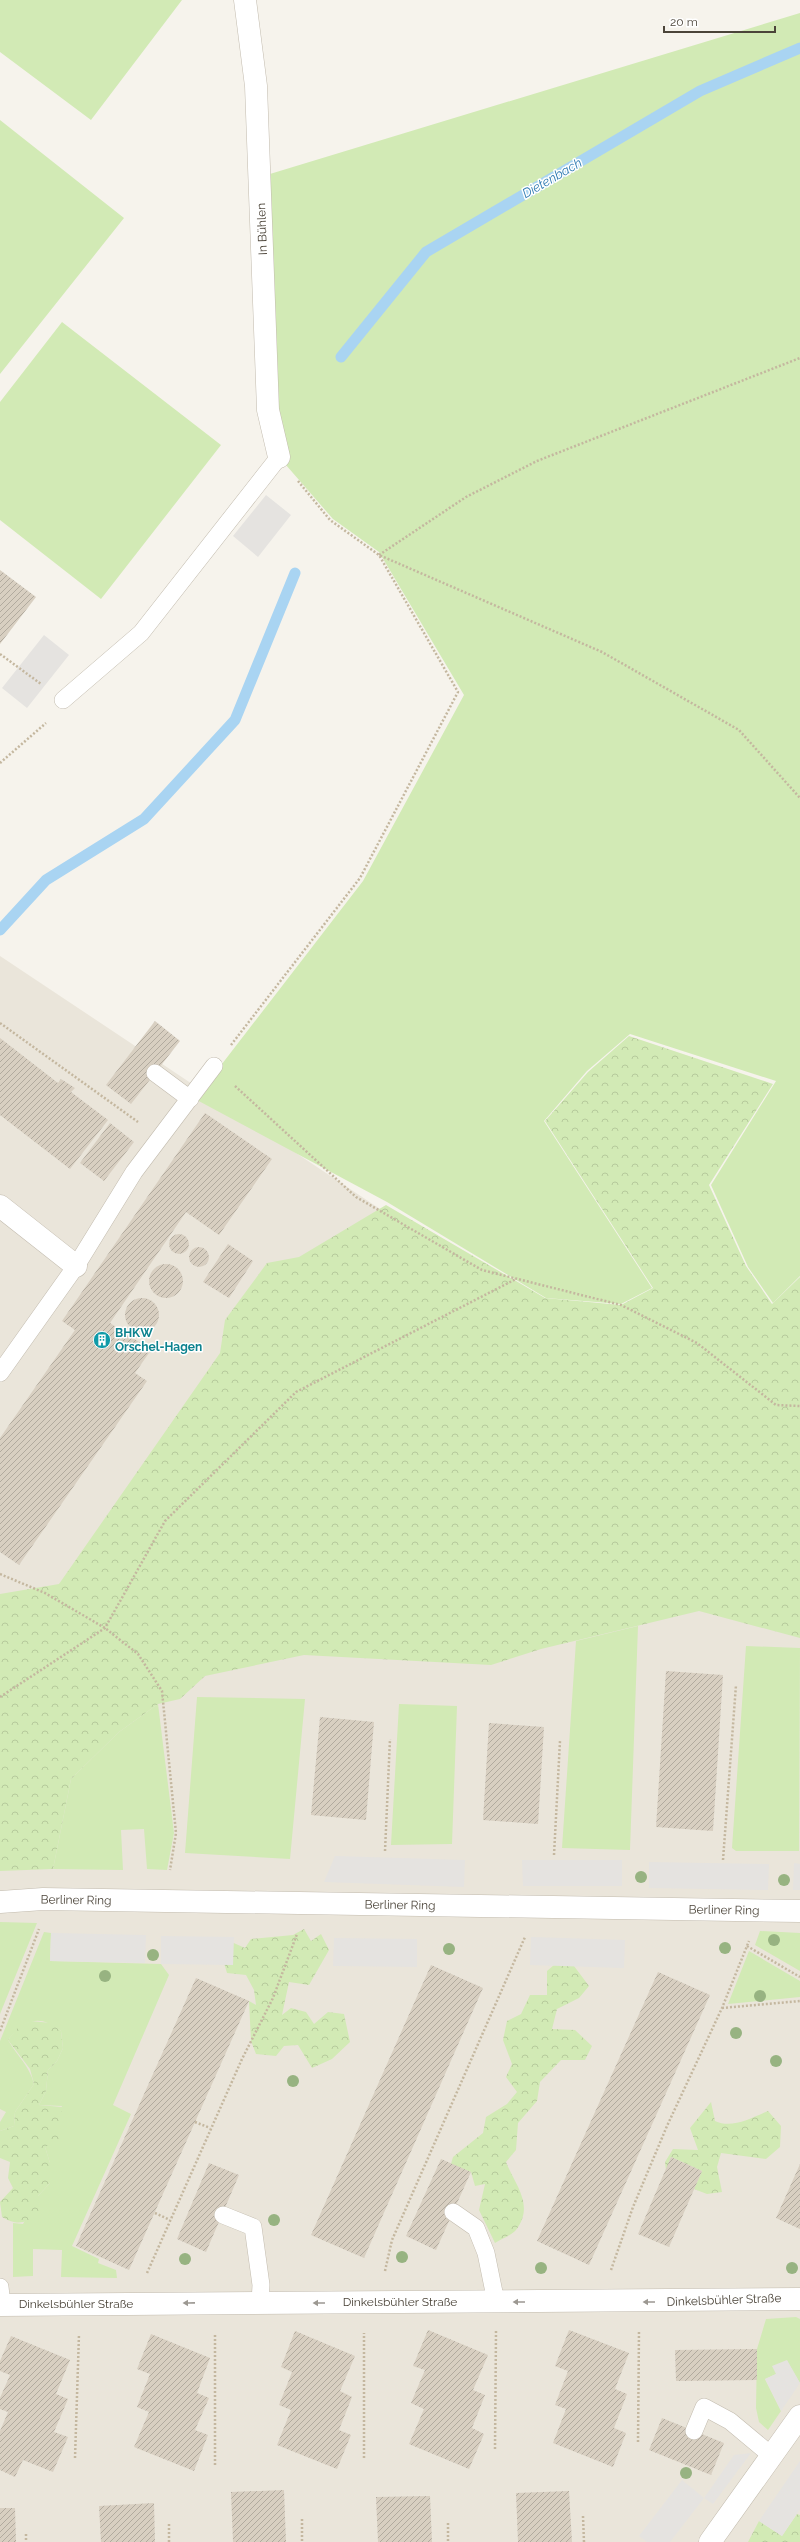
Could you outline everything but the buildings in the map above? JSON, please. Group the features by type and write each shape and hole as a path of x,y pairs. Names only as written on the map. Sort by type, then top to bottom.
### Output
{"street":[{"name":"In Bühlen","path":"245,0 256,86 268,410 279,457"},
{"path":"0,1206 76,1266"},
{"name":"Berliner Ring","path":"0,1902 43,1899 800,1911"},
{"name":"Dinkelsbühler Straße","path":"1,2299 80,2304 639,2302 800,2299"},
{"path":"710,2542 800,2416"}],"lane":[{"path":"63,700 141,633 279,457"},
{"path":"0,1373 76,1266 134,1172 214,1066"},
{"path":"155,1073 190,1099"},
{"path":"453,2212 476,2228 486,2253 496,2302"},
{"path":"222,2214 253,2227 261,2286 260,2303"},
{"path":"694,2431 704,2407 730,2421 772,2456"}],"path":[{"path":"379,555 466,497 518,470 800,358"},
{"path":"279,457 330,520 379,555 602,652 739,730 800,798"},
{"path":"379,555 458,692 360,878 214,1066 356,1197 482,1270 621,1305 697,1343 776,1405 800,1406"},
{"path":"0,654 63,700 47,722 0,763"},
{"path":"0,1023 160,1138"},
{"path":"0,1697 105,1628 165,1521 296,1392 517,1279"},
{"path":"0,1574 45,1593 105,1628 138,1654 162,1690 176,1833 170,1870 169,1902"},
{"path":"723,1860 736,1685"},
{"path":"385,1851 390,1739"},
{"path":"554,1855 560,1741"},
{"path":"0,2031 42,1924 43,1899"},
{"path":"144,2304 146,2277 170,2220 242,2059 273,1998 298,1932 300,1903"},
{"path":"364,2458 375,2302 387,2253 525,1936 526,1907"},
{"path":"607,2301 614,2258 633,2207 701,2050 722,2008 761,1911"},
{"path":"746,1946 800,1977"},
{"path":"722,2008 800,2001"},
{"path":"195,2122 210,2128"},
{"path":"155,2213 170,2220"},
{"path":"495,2449 496,2302"},
{"path":"638,2442 639,2302"},
{"path":"215,2465 216,2303"},
{"path":"75,2458 80,2304"},
{"path":"583,2516 584,2542"},
{"path":"302,2519 302,2542"},
{"path":"448,2523 448,2542"},
{"path":"168,2524 169,2542"},
{"path":"26,2534 26,2542"}],"shaded area":[{"path":"266,495 291,515 258,557 233,536"},
{"path":"44,635 69,655 27,708 2,688"},
{"path":"0,956 727,1440 800,1472 800,2542 0,2542"},
{"path":"335,1856 465,1860 464,1887 324,1882"},
{"path":"522,1860 622,1860 622,1886 523,1886"},
{"path":"649,1862 769,1864 768,1890 649,1888"},
{"path":"794,1863 800,1864 800,1890 793,1890"},
{"path":"51,1933 146,1935 145,1963 50,1961"},
{"path":"161,1936 234,1937 233,1965 161,1964"},
{"path":"531,1937 625,1940 624,1968 530,1965"},
{"path":"334,1938 417,1939 417,1967 333,1966"},
{"path":"787,2360 800,2383 781,2411 765,2379 776,2374 772,2366"},
{"path":"751,2453 713,2504 704,2498 734,2455"},
{"path":"800,2461 800,2509 782,2536 759,2521"},
{"path":"682,2480 704,2498 670,2542 647,2542 639,2536"}],"green space":[{"path":"0,0 182,0 91,120 0,52"},
{"path":"800,13 800,1276 773,1303 748,1267 711,1185 776,1081 630,1034 587,1071 544,1121 652,1288 621,1304 546,1298 387,1202 195,1099 363,881 464,695 379,552 333,519 279,457 260,177"},
{"path":"0,120 124,218 0,374"},
{"path":"62,322 221,445 101,599 0,520 0,402"},
{"path":"629,1036 773,1084 709,1185 746,1266 772,1304 800,1277 800,1638 699,1611 541,1649 491,1665 304,1655 205,1676 180,1699 158,1704 119,1732 71,1779 53,1869 0,1871 0,1594 59,1584 220,1353 225,1320 267,1263 299,1257 386,1205 545,1298 621,1305 653,1288 545,1121 588,1072"},
{"path":"638,1626 630,1850 562,1848 576,1641"},
{"path":"746,1646 800,1648 799,1851 736,1851 732,1848"},
{"path":"197,1697 305,1699 290,1859 185,1853"},
{"path":"158,1704 174,1833 167,1870 147,1869 144,1829 121,1830 123,1870 53,1869 71,1779 119,1732"},
{"path":"399,1704 457,1706 452,1844 391,1845"},
{"path":"0,1922 37,1923 0,2014"},
{"path":"304,1929 311,1941 321,1934 329,1950 309,1985 289,1982 282,2015 291,2008 306,2012 314,2024 328,2012 344,2014 350,2042 332,2059 312,2068 298,2045 284,2046 276,2056 256,2054 251,2041 249,2001 256,2005 254,1990 246,1975 227,1973 222,1956 227,1940 245,1948 251,1939 293,1935"},
{"path":"760,1931 800,1933 800,1971 755,1945"},
{"path":"44,1932 51,1933 50,1961 161,1964 169,1975 113,2105 131,2114 72,2246 99,2259 98,2263 116,2270 117,2278 61,2277 62,2250 33,2249 33,2276 13,2277 13,2223 23,2224 38,2196 50,2183 50,2163 45,2147 62,2106 39,2105 46,2091 48,2070 57,2061 63,2048 61,2031 46,2022 32,2021 20,2028 8,2040 26,2066 34,2084 15,2112 14,2126 0,2131 0,2122 6,2112 0,2109 0,2041"},
{"path":"749,1951 800,1981 800,1997 728,2004"},
{"path":"562,1958 574,1966 589,1986 579,1998 557,2009 552,2029 575,2030 592,2046 585,2060 561,2060 540,2082 537,2101 518,2123 516,2150 506,2162 522,2195 524,2212 516,2230 495,2243 479,2210 485,2184 475,2186 471,2172 451,2164 453,2157 483,2133 486,2117 507,2104 517,2092 506,2077 512,2064 503,2040 507,2021 521,2014 530,1995 547,1995 547,1971"},
{"path":"31,2021 51,2023 61,2031 63,2048 57,2061 48,2070 46,2091 39,2105 62,2107 59,2140 45,2147 50,2163 50,2183 38,2196 39,2215 25,2222 12,2222 2,2217 0,2202 13,2188 8,2178 10,2162 0,2158 0,2131 14,2126 15,2112 34,2084 30,2069 8,2040 19,2026"},
{"path":"711,2102 715,2121 728,2124 742,2122 768,2111 781,2126 780,2147 766,2159 721,2153 717,2167 722,2192 707,2194 694,2189 702,2171 671,2157 666,2171 665,2162 673,2149 698,2150 690,2128"},
{"path":"796,2317 800,2319 800,2383 787,2361 776,2374 765,2379 781,2411 768,2430 759,2422 756,2408 757,2349 766,2319"},
{"path":"797,2514 800,2515 800,2542 748,2542 759,2521 782,2536"}],"waterway":[{"name":"Dietenbach","path":"341,357 426,252 700,91 800,48"},
{"path":"0,930 46,880 144,819 235,720 295,573"}],"place":[{"name":"BHKW Orschel-Hagen","path":"102,1340"}]}
